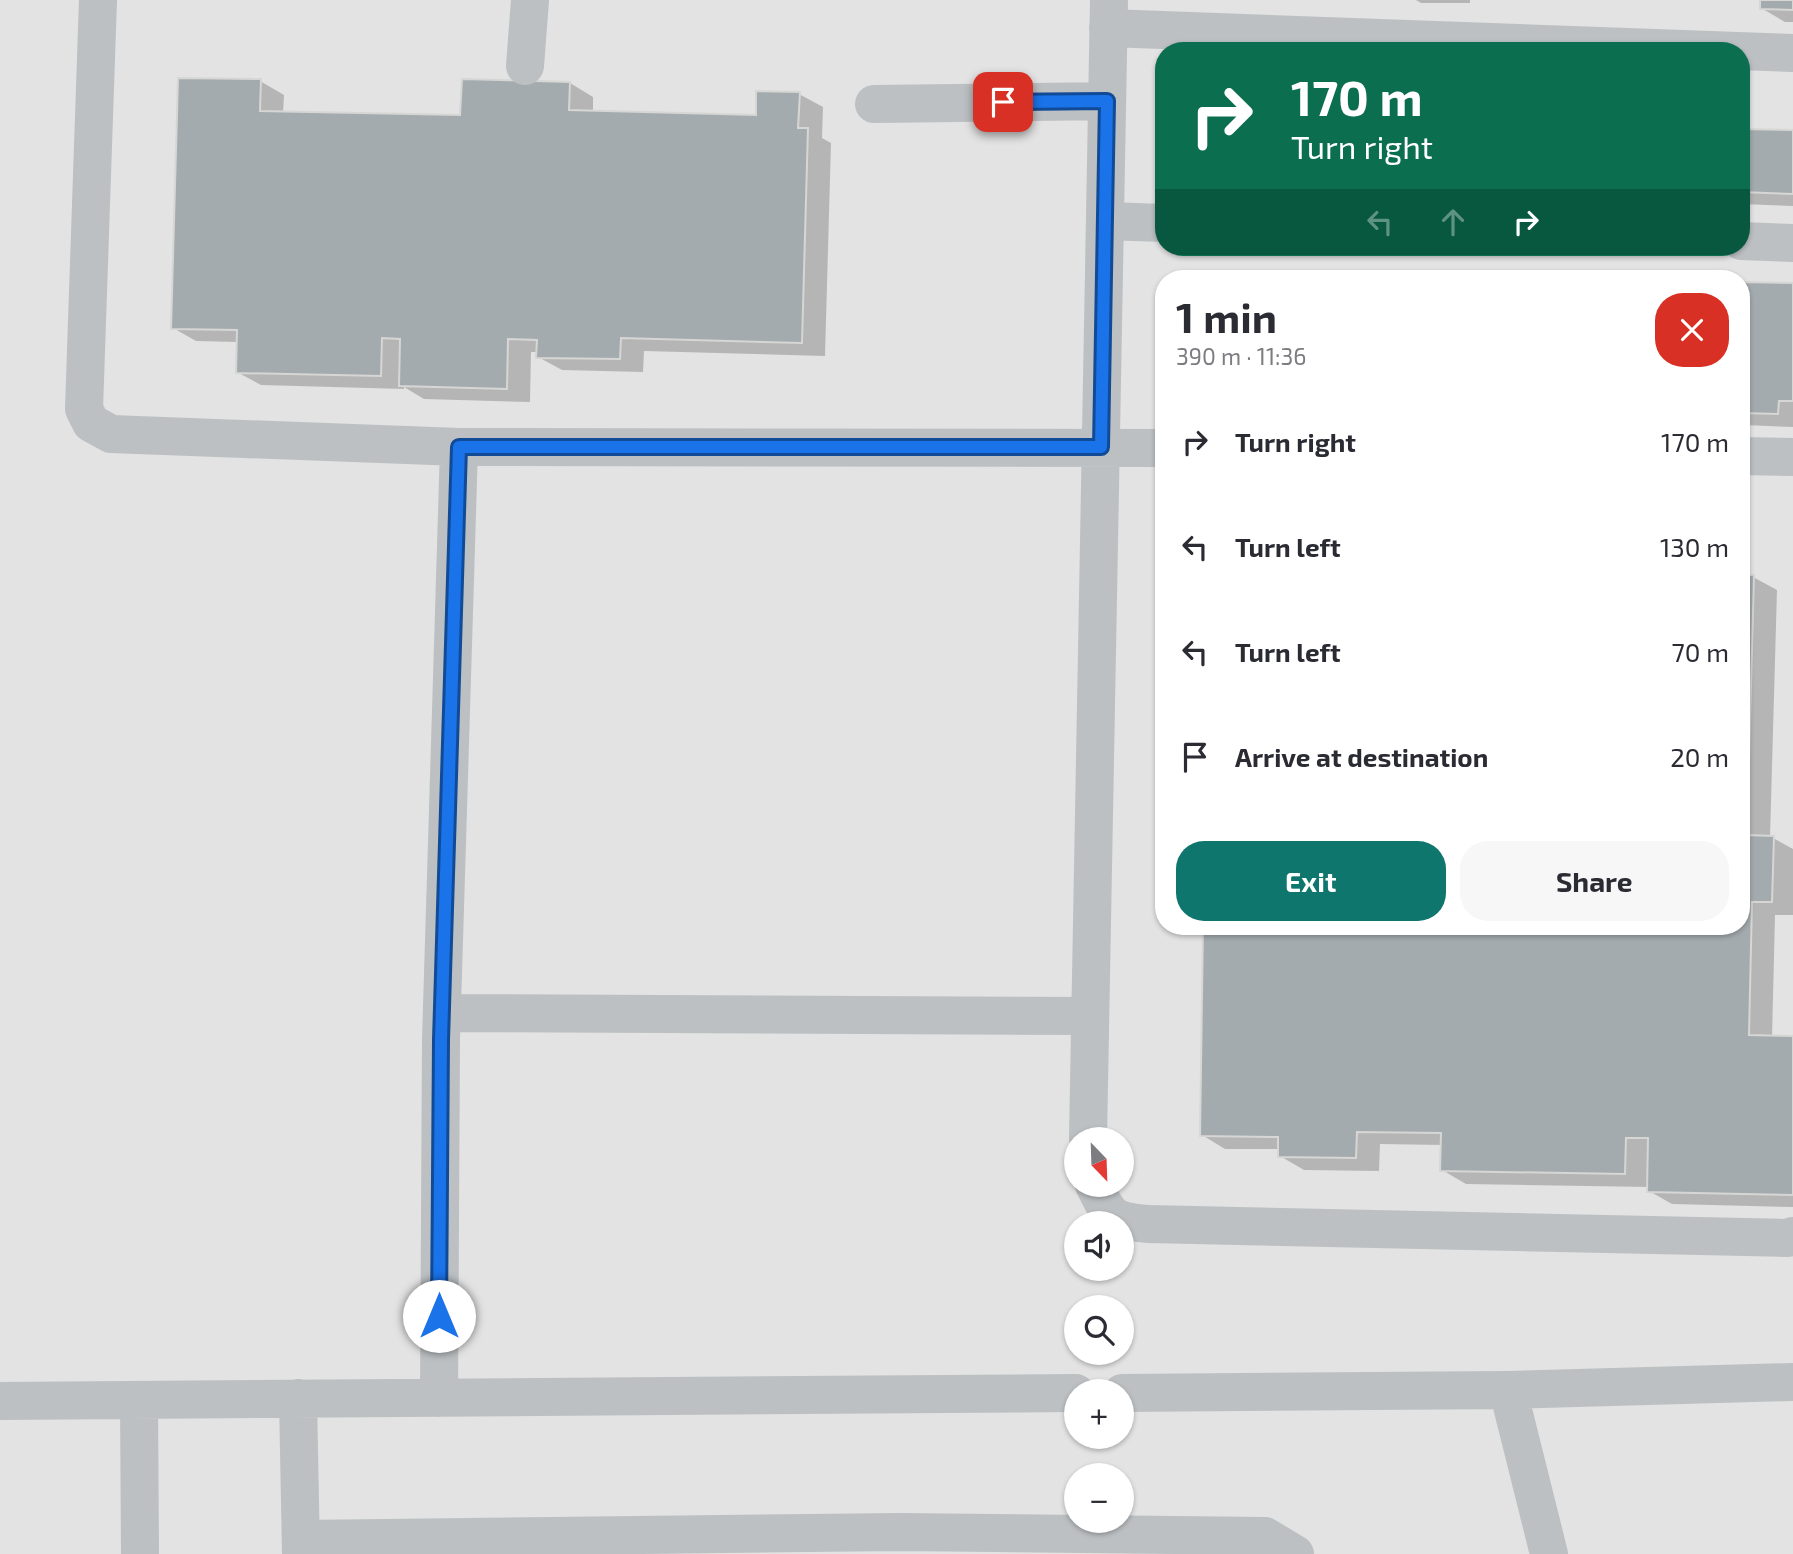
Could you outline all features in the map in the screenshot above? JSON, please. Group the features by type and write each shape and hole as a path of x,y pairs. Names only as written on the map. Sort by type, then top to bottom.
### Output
{"street":[{"path":"99,0 84,409 90,423 111,433 459,447 1155,448"},
{"path":"525,66 530,0"},
{"path":"1088,1127 1109,14 1526,42"},
{"path":"1750,52 1793,53"},
{"path":"874,104 1107,101"},
{"path":"1105,221 1155,223"},
{"path":"1750,241 1793,243"},
{"path":"439,1398 442,1013 459,447"},
{"path":"1750,456 1793,457"},
{"path":"442,1013 1090,1016"},
{"path":"1101,1197 1111,1215 1125,1222 1149,1224 1793,1236"},
{"path":"1134,1393 1508,1390 1793,1382"},
{"path":"1508,1390 1549,1554"},
{"path":"0,1401 1064,1393"},
{"path":"298,1398 301,1546 886,1532 1105,1544 1265,1536 1295,1554"},
{"path":"139,1400 140,1554"}],"shaded area":[{"path":"0,0 1793,0 1793,1554 0,1554"}],"building":[{"path":"1760,0 1793,0 1793,10 1760,9"},
{"path":"178,78 261,79 260,111 460,115 462,79 570,82 569,110 756,115 756,91 800,92 798,128 808,128 802,343 621,338 620,359 536,358 537,340 508,339 507,389 399,386 400,339 382,338 381,376 236,373 237,330 171,329"},
{"path":"1750,129 1793,130 1793,194 1750,192"},
{"path":"1750,282 1793,283 1793,401 1779,401 1778,414 1750,413"},
{"path":"1750,575 1754,575 1750,724"},
{"path":"1750,835 1774,836 1772,902 1752,902 1749,1035 1793,1036 1793,1195 1647,1192 1648,1138 1626,1138 1625,1174 1440,1171 1441,1133 1357,1132 1356,1158 1278,1157 1278,1137 1200,1136 1203,935 1750,935"}],"route":[{"path":"439,1316 441,1040 459,447 1101,447 1107,101 1003,102"}]}
